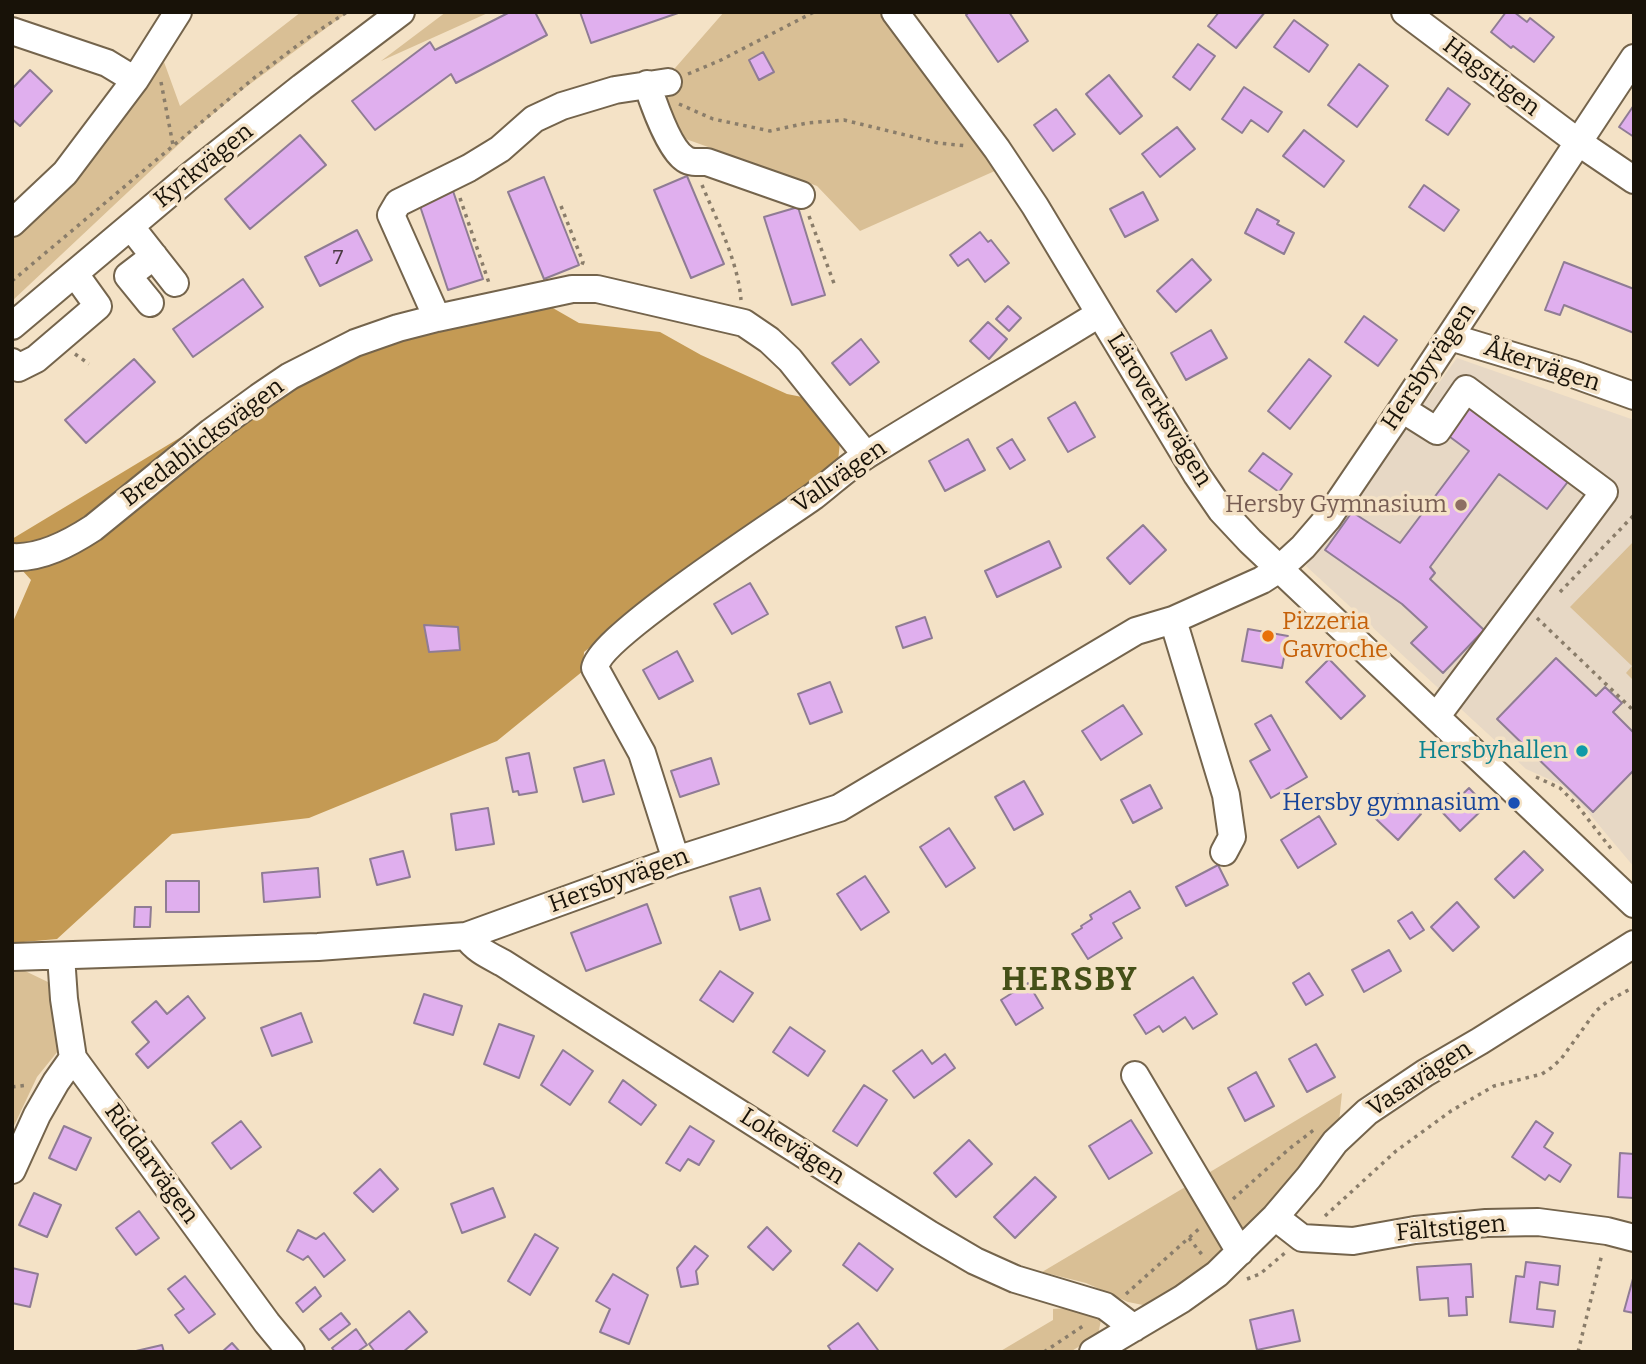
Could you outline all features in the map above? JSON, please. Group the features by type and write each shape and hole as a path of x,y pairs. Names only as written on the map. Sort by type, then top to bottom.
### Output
{"street":[{"path":"12,223 65,173 147,77 178,12"},
{"name":"Kyrkvägen","path":"12,326 190,176 401,12"},
{"name":"Läroverksvägen","path":"895,12 998,149 1035,205 1220,510 1634,904"},
{"name":"Hagstigen","path":"1405,12 1578,142 1634,180"},
{"path":"12,31 147,77"},
{"name":"Hersbyvägen","path":"12,957 318,947 466,936 676,860 839,808 1136,632 1173,620 1262,580 1303,547 1328,518 1634,58"},
{"path":"437,318 391,215 398,203 479,162 500,149 534,119 562,106 615,90 656,83 655,109 667,136 682,158 692,162 707,162 801,195"},
{"path":"131,227 175,283"},
{"path":"150,303 128,276 154,256"},
{"path":"12,362 18,368 36,359 98,306 75,274"},
{"name":"Bredablicksvägen","path":"12,557 19,558 47,551 72,541 93,528 211,432 290,376 355,343 437,318 577,289 597,289 744,323 769,340 790,360 866,455"},
{"name":"Vallvägen","path":"676,860 642,753 595,668 596,661 621,636 688,583 813,496 866,455 1100,314"},
{"name":"Åkervägen","path":"1450,337 1573,374 1634,396"},
{"path":"1402,409 1437,431 1466,389 1604,492 1436,716"},
{"path":"1173,620 1226,795 1232,837 1224,852"},
{"name":"Lokevägen","path":"466,936 482,953 526,977 975,1261 1015,1279 1105,1306 1134,1328"},
{"name":"Vasavägen","path":"1093,1352 1182,1299 1217,1274 1275,1217 1335,1142 1367,1112 1425,1073 1634,944"},
{"name":"Riddarvägen","path":"61,956 73,1058 291,1352"},
{"path":"12,1170 37,1115 73,1058"},
{"path":"1135,1075 1240,1252"},
{"path":"1275,1217 1302,1238"},
{"name":"Fältstigen","path":"1302,1238 1353,1241 1415,1230 1486,1223 1538,1222 1607,1231 1634,1238"}],"path":[{"path":"12,281 254,79 347,12"},
{"path":"814,12 721,61 656,83 667,98 713,119 769,131 807,123 844,120 938,143 998,149"},
{"path":"147,77 173,145"},
{"path":"701,181 735,268 740,285 744,323"},
{"path":"801,195 835,286"},
{"path":"460,197 496,305"},
{"path":"561,206 583,262 577,289"},
{"path":"1554,598 1634,515"},
{"path":"1521,602 1634,711"},
{"path":"1535,777 1560,788 1615,853"},
{"path":"1189,1238 1227,1286 1260,1274 1396,1151 1451,1111 1494,1086 1542,1074 1551,1068 1561,1059 1596,1011 1634,987"},
{"path":"1578,1352 1607,1231"}],"shaded area":[{"path":"301,12 348,12 246,87 194,130 12,301 12,233 74,177 164,62 180,106"},
{"path":"446,12 490,12 381,61"},
{"path":"724,12 887,12 997,170 860,231 817,186 683,138 666,109 669,75"},
{"path":"518,288 579,323 660,332 701,355 787,394 807,398 840,441 838,462 584,652 583,671 497,741 309,818 172,834 57,939 12,943 12,624 31,580 12,559 12,539 312,358 438,304"},
{"path":"1457,358 1634,420 1634,867 1562,785 1526,769 1306,566"},
{"path":"1634,541 1634,681 1626,673 1632,666 1570,607"},
{"path":"23,970 50,983 58,1051 37,1077 12,1130 12,971"},
{"path":"1342,1093 1339,1122 1283,1196 1239,1236 1205,1175"},
{"path":"1192,1183 1228,1243 1218,1262 1148,1306 1128,1302 1086,1283 1042,1272"},
{"path":"1087,1307 1101,1320 1098,1335 1070,1352 999,1352 1053,1320 1053,1309"}],"building":[{"path":"510,12 535,12 547,35 456,83 451,74 375,130 352,101 430,42 435,50"},
{"path":"580,12 681,12 591,43"},
{"path":"969,12 1009,12 1028,41 998,62 966,15"},
{"path":"1219,12 1265,12 1236,48 1208,26"},
{"path":"1506,12 1514,12 1527,22 1530,18 1554,37 1534,62 1491,32"},
{"path":"1294,20 1328,45 1309,72 1274,47"},
{"path":"1198,44 1215,56 1190,90 1173,77"},
{"path":"763,52 774,72 759,80 749,60"},
{"path":"1359,64 1388,86 1357,127 1328,105"},
{"path":"30,70 52,91 20,126 12,119 12,89"},
{"path":"1109,75 1142,116 1120,134 1086,94"},
{"path":"1244,87 1282,112 1268,132 1251,120 1242,133 1222,119"},
{"path":"1448,88 1470,104 1448,135 1426,120"},
{"path":"1634,105 1634,137 1619,127"},
{"path":"1056,109 1075,134 1053,151 1034,125"},
{"path":"1177,127 1195,149 1160,177 1142,154"},
{"path":"1304,130 1344,161 1324,187 1283,156"},
{"path":"300,135 326,165 250,229 225,199"},
{"path":"687,176 724,264 691,278 654,190"},
{"path":"544,177 579,265 544,279 508,192"},
{"path":"1424,185 1459,210 1444,231 1409,207"},
{"path":"453,191 483,279 448,290 419,203"},
{"path":"1143,192 1158,220 1125,237 1110,209"},
{"path":"798,207 825,295 792,305 764,217"},
{"path":"1257,209 1294,233 1284,254 1245,233"},
{"path":"357,230 372,260 320,286 305,257"},
{"path":"980,232 988,242 991,240 1009,263 985,282 968,259 958,266 950,255"},
{"path":"1192,259 1211,280 1176,312 1157,291"},
{"path":"1564,262 1634,289 1634,333 1564,305 1560,315 1545,310"},
{"path":"243,279 263,307 193,357 173,329"},
{"path":"1008,306 1021,318 1009,331 996,319"},
{"path":"1364,316 1397,340 1378,366 1345,342"},
{"path":"988,322 1007,339 989,359 970,341"},
{"path":"1211,330 1227,358 1186,380 1171,353"},
{"path":"861,339 879,362 850,385 832,363"},
{"path":"134,359 155,382 86,443 65,420"},
{"path":"1309,359 1331,376 1290,429 1268,411"},
{"path":"1075,402 1095,437 1068,452 1048,418"},
{"path":"1468,402 1570,479 1547,509 1499,474 1430,567 1435,573 1430,579 1484,630 1443,673 1411,643 1427,627 1402,604 1325,550 1352,512 1400,543 1469,451 1446,434"},
{"path":"968,439 985,470 945,491 929,461"},
{"path":"1012,439 1025,460 1010,469 997,448"},
{"path":"1263,453 1292,474 1279,492 1249,471"},
{"path":"1143,525 1166,550 1130,584 1107,558"},
{"path":"1049,541 1061,567 997,597 985,571"},
{"path":"750,583 768,614 732,634 714,604"},
{"path":"925,617 932,638 903,648 896,627"},
{"path":"424,625 458,627 460,650 429,652"},
{"path":"1248,629 1288,636 1282,668 1242,661"},
{"path":"677,651 693,681 659,699 643,670"},
{"name":"Hersbyhallen","path":"1556,658 1596,696 1605,687 1622,703 1613,712 1634,733 1634,770 1593,812 1497,719"},
{"path":"1329,659 1365,696 1341,719 1306,682"},
{"path":"830,682 842,712 810,724 798,694"},
{"path":"1123,705 1142,734 1101,760 1082,731"},
{"path":"1271,715 1307,777 1271,798 1250,761 1270,750 1255,724"},
{"path":"529,753 537,792 519,795 518,791 513,792 506,758"},
{"path":"711,758 719,784 680,797 671,771"},
{"path":"604,760 614,794 583,802 574,768"},
{"path":"1024,781 1043,814 1014,830 995,797"},
{"path":"1150,785 1162,808 1133,823 1121,800"},
{"path":"1469,788 1486,806 1460,831 1443,813"},
{"path":"1398,794 1421,814 1398,840 1376,819"},
{"path":"488,808 494,844 456,850 451,814"},
{"path":"1319,816 1336,844 1298,868 1281,840"},
{"path":"949,828 975,868 946,887 920,847"},
{"path":"403,851 410,877 377,885 370,859"},
{"path":"1524,851 1543,870 1514,898 1495,879"},
{"path":"1218,865 1228,885 1186,906 1176,887"},
{"path":"318,868 320,897 264,902 262,873"},
{"path":"865,876 889,912 861,930 837,894"},
{"path":"166,881 199,881 199,912 166,912"},
{"path":"760,888 770,920 740,930 730,897"},
{"path":"1130,891 1140,908 1113,923 1122,938 1088,959 1072,934 1092,919 1090,915"},
{"path":"1457,902 1479,927 1453,951 1431,927"},
{"path":"647,904 661,943 586,971 571,933"},
{"path":"135,907 151,907 150,927 134,927"},
{"path":"1412,912 1424,930 1410,939 1398,921"},
{"path":"1389,950 1401,971 1364,992 1352,970"},
{"path":"720,971 753,993 733,1022 700,1000"},
{"path":"1309,973 1323,995 1306,1005 1293,983"},
{"path":"1193,977 1217,1014 1193,1029 1185,1017 1163,1032 1159,1026 1146,1034 1134,1015"},
{"path":"1028,983 1043,1008 1016,1025 1001,1000"},
{"path":"424,994 462,1006 453,1035 414,1023"},
{"path":"188,996 205,1018 148,1068 136,1054 149,1042 132,1022 156,1001 167,1014"},
{"path":"301,1013 312,1042 272,1056 261,1028"},
{"path":"499,1024 534,1036 519,1078 484,1064"},
{"path":"790,1027 825,1051 808,1076 773,1052"},
{"path":"1316,1044 1335,1077 1307,1092 1289,1059"},
{"path":"563,1050 593,1071 570,1105 541,1085"},
{"path":"922,1050 932,1064 945,1054 955,1068 914,1098 893,1071"},
{"path":"1256,1072 1274,1106 1245,1121 1228,1088"},
{"path":"623,1080 656,1105 641,1125 609,1102"},
{"path":"864,1085 887,1100 857,1146 833,1131"},
{"path":"1131,1120 1152,1153 1109,1179 1089,1146"},
{"path":"241,1121 261,1147 231,1169 212,1143"},
{"path":"1536,1121 1553,1133 1544,1147 1571,1165 1560,1182 1549,1175 1545,1180 1512,1157"},
{"path":"64,1126 91,1138 76,1170 49,1158"},
{"path":"690,1126 714,1141 699,1165 688,1159 680,1171 666,1163"},
{"path":"969,1140 992,1164 956,1197 934,1173"},
{"path":"1620,1153 1634,1154 1634,1198 1618,1197"},
{"path":"380,1169 398,1189 373,1212 354,1193"},
{"path":"1035,1177 1056,1197 1015,1238 994,1217"},
{"path":"493,1188 505,1217 462,1233 451,1204"},
{"path":"34,1193 61,1205 47,1237 19,1225"},
{"path":"139,1211 159,1238 136,1255 116,1228"},
{"path":"767,1227 791,1251 773,1270 748,1247"},
{"path":"298,1230 316,1239 324,1233 345,1260 324,1277 308,1256 303,1260 287,1251"},
{"path":"535,1234 558,1248 530,1295 508,1281"},
{"path":"859,1243 893,1269 877,1291 843,1265"},
{"path":"695,1246 708,1256 696,1271 698,1284 681,1287 677,1268"},
{"path":"1526,1262 1560,1266 1558,1285 1540,1282 1537,1309 1555,1311 1553,1327 1510,1322 1516,1276 1524,1277"},
{"path":"1471,1264 1473,1297 1466,1297 1467,1315 1449,1316 1448,1298 1420,1300 1417,1267"},
{"path":"12,1268 38,1274 30,1307 12,1303"},
{"path":"613,1274 648,1295 629,1344 600,1332 610,1309 596,1301"},
{"path":"1634,1275 1634,1313 1624,1311"},
{"path":"185,1276 215,1314 189,1333 175,1315 184,1309 168,1289"},
{"path":"315,1287 321,1296 303,1312 296,1303"},
{"path":"1293,1310 1300,1341 1257,1350 1250,1320"},
{"path":"409,1311 427,1332 403,1352 375,1352 369,1344"},
{"path":"341,1313 350,1324 329,1340 320,1329"},
{"path":"858,1323 878,1350 832,1352 828,1346"},
{"path":"356,1329 367,1345 357,1352 335,1352 332,1348"},
{"path":"232,1343 240,1352 222,1352"},
{"path":"162,1345 164,1352 136,1352 136,1351"}],"place":[{"name":"Hersby Gymnasium","path":"1461,505"},
{"name":"Pizzeria Gavroche","path":"1268,636"},
{"name":"Hersbyhallen","path":"1582,751"},
{"name":"Hersby gymnasium","path":"1514,803"}],"district":[{"name":"HERSBY","path":"1070,981"}]}
